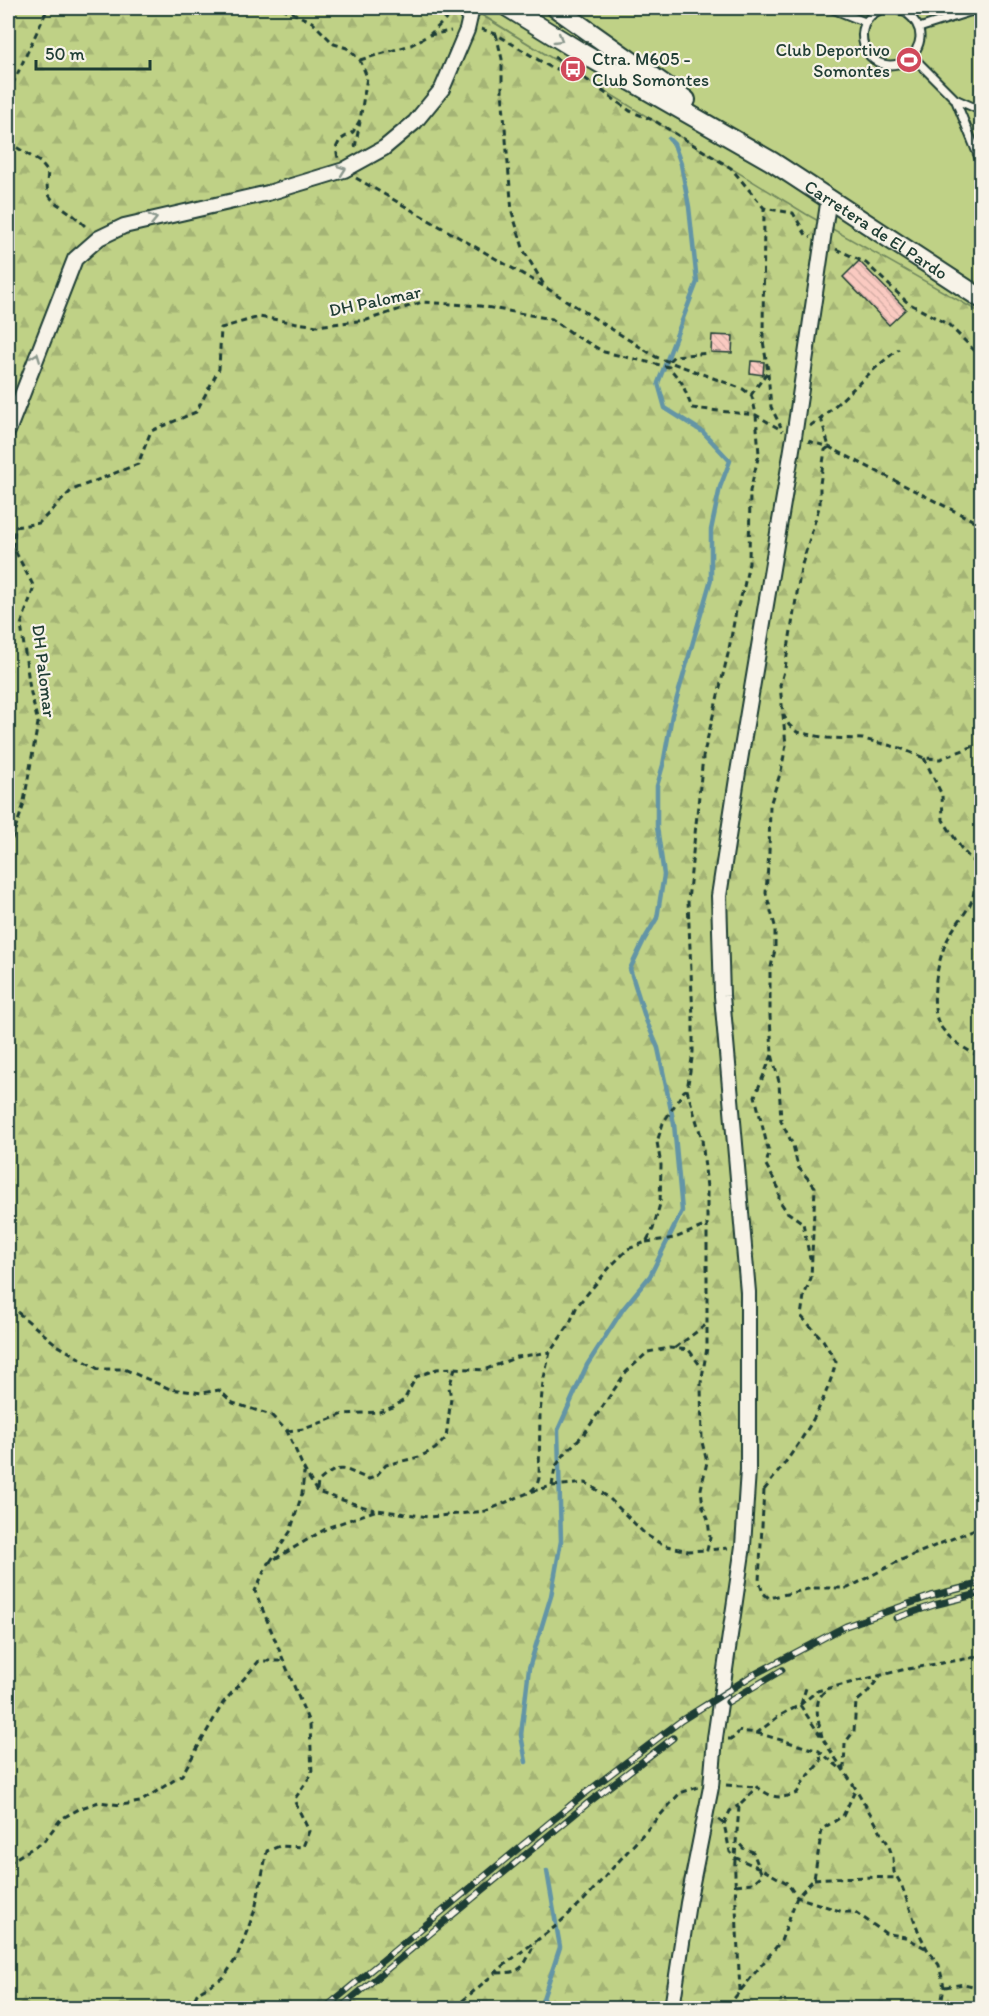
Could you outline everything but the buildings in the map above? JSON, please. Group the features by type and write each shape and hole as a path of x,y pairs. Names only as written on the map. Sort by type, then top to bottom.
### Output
{"street":[{"path":"8,431 75,260 99,238 124,226 268,193 344,170 384,148 415,122 442,89 467,30 472,8"},
{"name":"Carretera de El Pardo","path":"509,8 582,53 771,161 981,299"},
{"name":"Carretera de El Pardo","path":"556,8 771,161"},
{"path":"672,2008 688,1903 706,1816 707,1786 743,1546 748,1470 748,1292 722,996 719,896 788,434 828,197"}],"lane":[{"path":"830,8 865,22"},
{"path":"890,8 882,8 872,13 865,22 862,34 863,46 869,56 879,63 890,65 902,63 912,56 918,48 920,38 919,28 914,18 905,10 895,8"},
{"path":"919,28 981,8"},
{"path":"912,56 955,99 981,111"},
{"path":"955,99 981,165"}],"path":[{"path":"8,94 48,8"},
{"path":"282,8 312,22 334,44 347,48 360,60 367,77 360,120 336,148 336,155 344,170 544,287 656,357 743,389 751,395 756,416 759,454 750,491 749,562 703,757 687,901 693,986 693,1052 687,1090 702,1139 706,1188 707,1324 701,1383 702,1442 707,1462 701,1489 710,1538 707,1550"},
{"path":"360,60 411,45 429,35 459,8"},
{"path":"429,35 482,29 496,33 550,67 583,77 630,111 655,121"},
{"path":"496,33 502,59 502,91 512,212 525,251 544,287"},
{"path":"8,142 40,162 48,172 46,187 51,200 72,214 99,238"},
{"path":"764,208 764,341 771,407 788,434"},
{"name":"DH Palomar","path":"8,850 24,807 38,723 30,689 21,625 34,587 13,547 15,527 39,524 72,490 138,464 151,431 196,412 219,369 221,328 259,317 317,326 367,320 422,302 457,303 552,319 604,352 669,367"},
{"path":"788,434 821,418 878,364 899,349"},
{"path":"709,353 674,356 669,361 669,367 682,383 692,408 756,416 788,434 829,447 981,525"},
{"path":"751,395 768,371"},
{"path":"821,418 829,447"},
{"path":"829,447 825,450 820,484 820,504 801,568 785,668 780,685 786,745 781,771 770,805 766,893 775,926 775,951 770,971 770,994 772,1054 779,1082 781,1121 793,1145 798,1167 815,1187 811,1278 804,1296 801,1316 823,1340 836,1362 829,1388 814,1418 791,1455 764,1490 759,1581 763,1593 770,1598 813,1588 848,1588 899,1561 981,1526"},
{"path":"782,711 789,725 797,732 827,738 863,739 900,748 924,758 940,759 981,743"},
{"path":"924,758 942,795 943,820 961,848 975,864 974,892 971,902 949,935 937,967 936,1008 940,1026 973,1054 981,1057"},
{"path":"772,1054 755,1096 769,1153 766,1165 779,1189 779,1200 787,1212 803,1223 811,1264"},
{"path":"646,1242 653,1229 660,1204 661,1166 657,1142 663,1123 684,1091 687,1090"},
{"path":"530,1492 537,1485 539,1478 540,1414 543,1382 550,1352 569,1325 577,1306 628,1249 646,1242 675,1238 707,1225"},
{"path":"8,1308 16,1311 57,1345 98,1369 124,1369 170,1389 202,1393 219,1390 233,1403 271,1414 287,1431 316,1492 376,1510 429,1517 486,1511 530,1492 552,1486 586,1483 608,1497 646,1535 663,1545 688,1551 743,1546"},
{"path":"675,1348 707,1324"},
{"path":"552,1486 555,1467 584,1434 626,1372 648,1352 675,1348 689,1350 703,1369"},
{"path":"287,1431 304,1429 344,1414 379,1412 393,1407 404,1400 416,1377 437,1370 455,1368 484,1370 518,1357 550,1352"},
{"path":"316,1492 318,1482 335,1469 345,1468 369,1479 386,1465 419,1457 435,1449 446,1438 451,1398 449,1387 455,1368"},
{"path":"190,2008 198,1992 224,1977 237,1957 255,1910 267,1851 280,1846 303,1847 309,1832 294,1800 312,1774 310,1725 255,1591 268,1563 290,1532 302,1494 304,1469"},
{"path":"748,1470 764,1490"},
{"path":"268,1563 329,1527 376,1510"},
{"path":"757,1733 818,1691 881,1675 981,1656"},
{"path":"8,1863 44,1841 61,1819 81,1808 99,1802 121,1805 140,1802 182,1775 223,1703 259,1661 285,1661"},
{"path":"844,1772 845,1743 854,1731 856,1702 867,1693 881,1675"},
{"path":"800,1705 806,1688"},
{"path":"823,1739 817,1710 818,1700 821,1693 830,1688"},
{"path":"800,1705 856,1789 888,1844 893,1858 894,1872 927,1949 939,1965 944,1987 942,2000 946,2008"},
{"path":"715,1738 732,1739 740,1731 757,1733 819,1751 844,1772"},
{"path":"454,2008 556,1926 584,1900 680,1793 707,1786 735,1784 757,1787 770,1796 786,1797 797,1793 821,1761 819,1751"},
{"path":"757,1787 730,1811 724,1824 730,1852 736,1858 787,1883 797,1897 843,1912 855,1912 885,1933 905,1937 927,1949"},
{"path":"732,2008 732,2001 781,1941 797,1897 814,1879 822,1829 843,1816 856,1789"},
{"path":"739,1805 736,1920 740,1991"},
{"path":"706,1816 713,1817 724,1824"},
{"path":"736,1886 753,1883 762,1875 753,1852 743,1848 737,1840"},
{"path":"814,1879 898,1878"},
{"path":"496,1973 514,1973 519,1970 535,1943"},
{"path":"944,1987 964,1984 981,1988"}],"green space":[{"path":"8,8 470,8 806,214 981,313 981,2008 8,2008"},
{"path":"471,8 981,8 981,314 764,208 688,142"}],"waterway":[{"path":"526,1762 521,1735 529,1668 551,1596 561,1541 558,1430 587,1365 623,1309 650,1276 682,1211 674,1124 658,1048 646,1020 630,969 657,918 664,875 657,827 657,786 672,715 711,579 711,530 720,487 730,461 703,432 665,408 658,383 697,282 689,207 681,164 674,144 669,139"},
{"path":"540,2008 560,1947 547,1871"}],"railway":[{"path":"325,2008 583,1795 682,1720 753,1675 846,1626 931,1596 982,1583"},
{"path":"896,1618 934,1605 982,1593"},
{"path":"728,1702 782,1670"},
{"path":"340,2008 588,1803 673,1738"}],"place":[{"name":"Club Deportivo Somontes","path":"909,60"},
{"name":"Ctra. M605 - Club Somontes","path":"573,69"}]}
